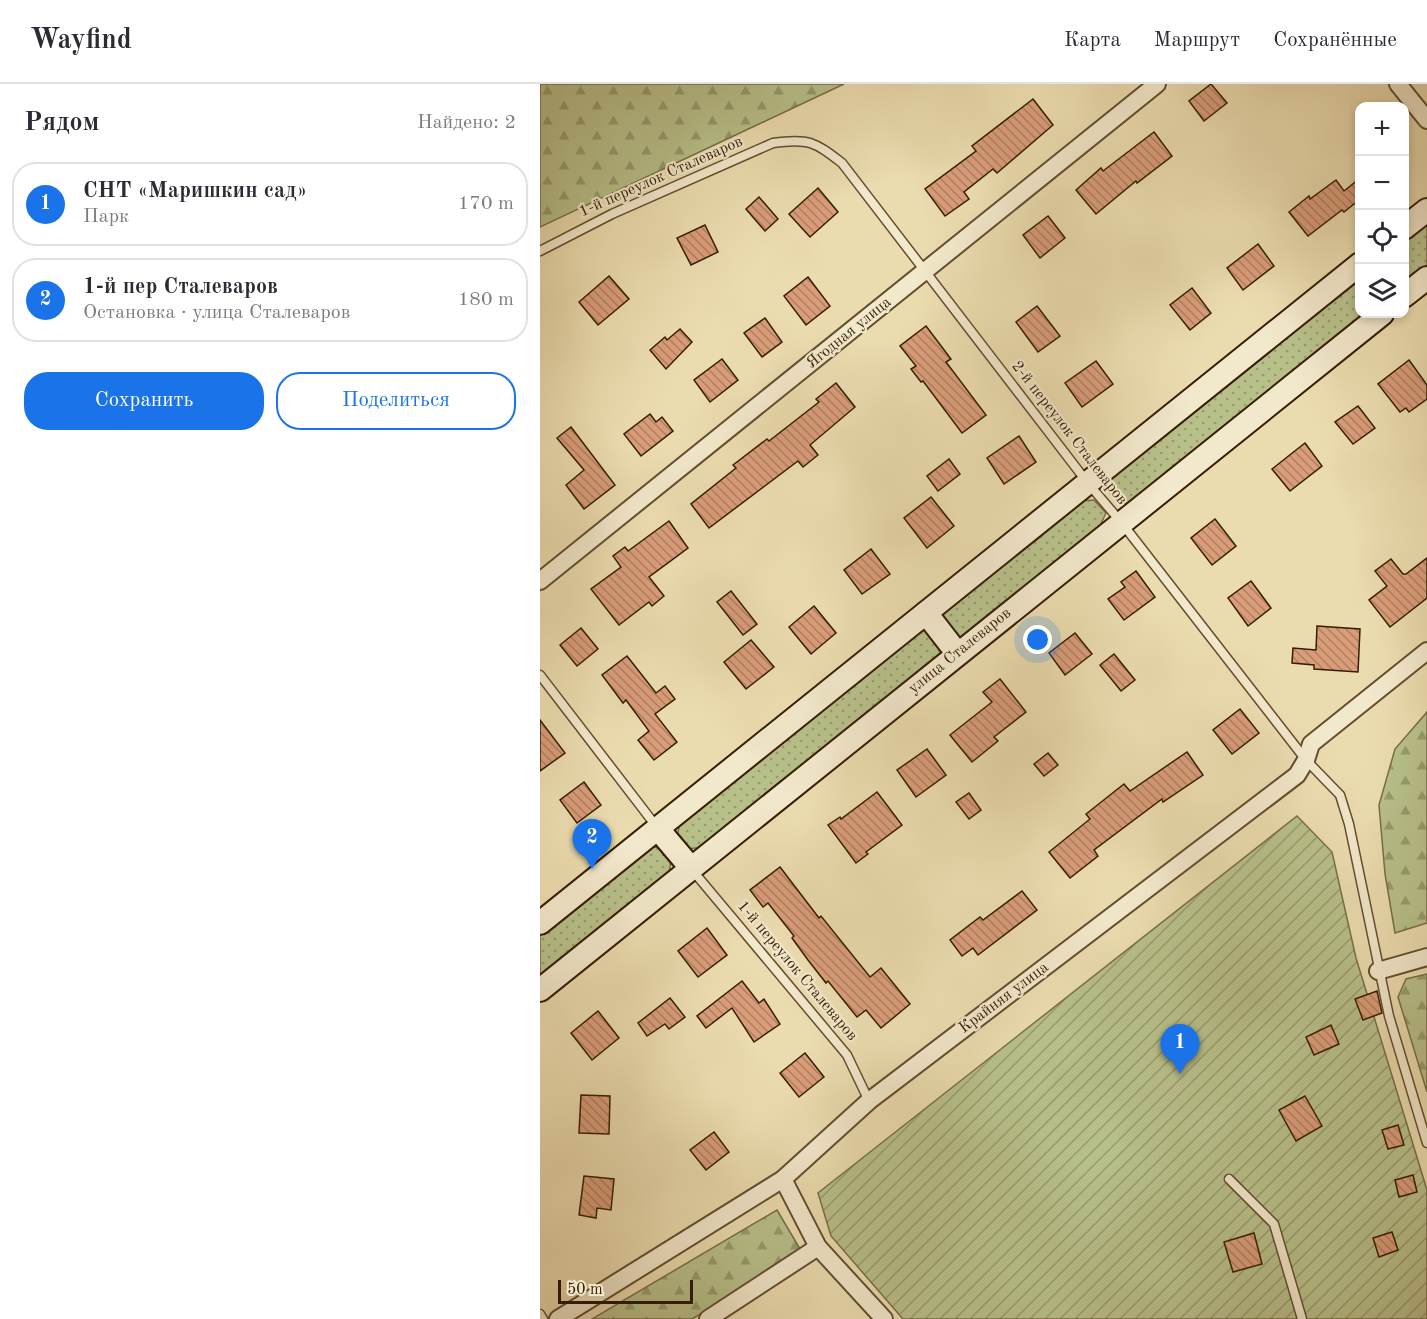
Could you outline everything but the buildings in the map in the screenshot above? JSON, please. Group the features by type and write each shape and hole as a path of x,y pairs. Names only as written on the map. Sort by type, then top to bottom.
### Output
{"main road":[{"path":"1409,224 1427,210"},
{"path":"540,923 1355,267"},
{"path":"1409,292 1427,278"},
{"name":"улица Сталеваров","path":"540,990 1377,318"},
{"path":"926,613 957,653"},
{"path":"658,829 691,868"}],"street":[{"name":"Ягодная улица","path":"540,581 1157,84"},
{"path":"1398,84 1427,120"},
{"name":"Крайняя улица","path":"558,1319 783,1179 869,1101 1297,775 1306,760 1311,744 1427,651"},
{"path":"1378,971 1427,957"},
{"path":"783,1179 818,1247 884,1319"},
{"path":"708,1319 818,1247"}],"lane":[{"name":"2-й переулок Сталеваров","path":"798,139 820,147 842,163 1087,482 1121,522 1306,760 1340,795 1349,824 1389,1016 1427,1143"},
{"name":"1-й переулок Сталеваров","path":"540,251 612,214 773,143 798,139"},
{"path":"540,675 658,829"},
{"name":"1-й переулок Сталеваров","path":"691,868 847,1055 869,1101"},
{"path":"1229,1179 1274,1224 1302,1319"},
{"path":"540,1314 543,1319"}],"green space":[{"path":"540,84 844,84 540,227"},
{"path":"1427,221 1427,268 1409,283 1409,264 1409,236"},
{"path":"1355,278 1355,318 1365,318 1133,503 1119,503 1109,492 1111,474"},
{"path":"1094,500 1106,513 1098,530 961,639 955,639 940,620 941,611 1077,501"},
{"path":"921,627 931,628 944,654 702,847 689,849 677,838 680,821"},
{"path":"1427,712 1427,923 1395,933 1385,874 1379,805 1395,749"},
{"path":"1297,816 1332,852 1356,958 1427,1190 1427,1319 903,1319 831,1236 818,1193"},
{"path":"661,848 670,861 667,876 540,979 540,935 646,849"},
{"path":"1427,974 1427,1092 1398,997 1406,979"},
{"path":"777,1210 803,1254 692,1319 592,1319"}],"place":[{"name":"1-й пер Сталеваров","path":"592,869"},
{"name":"СНТ «Маришкин сад»","path":"1180,1074"}]}
